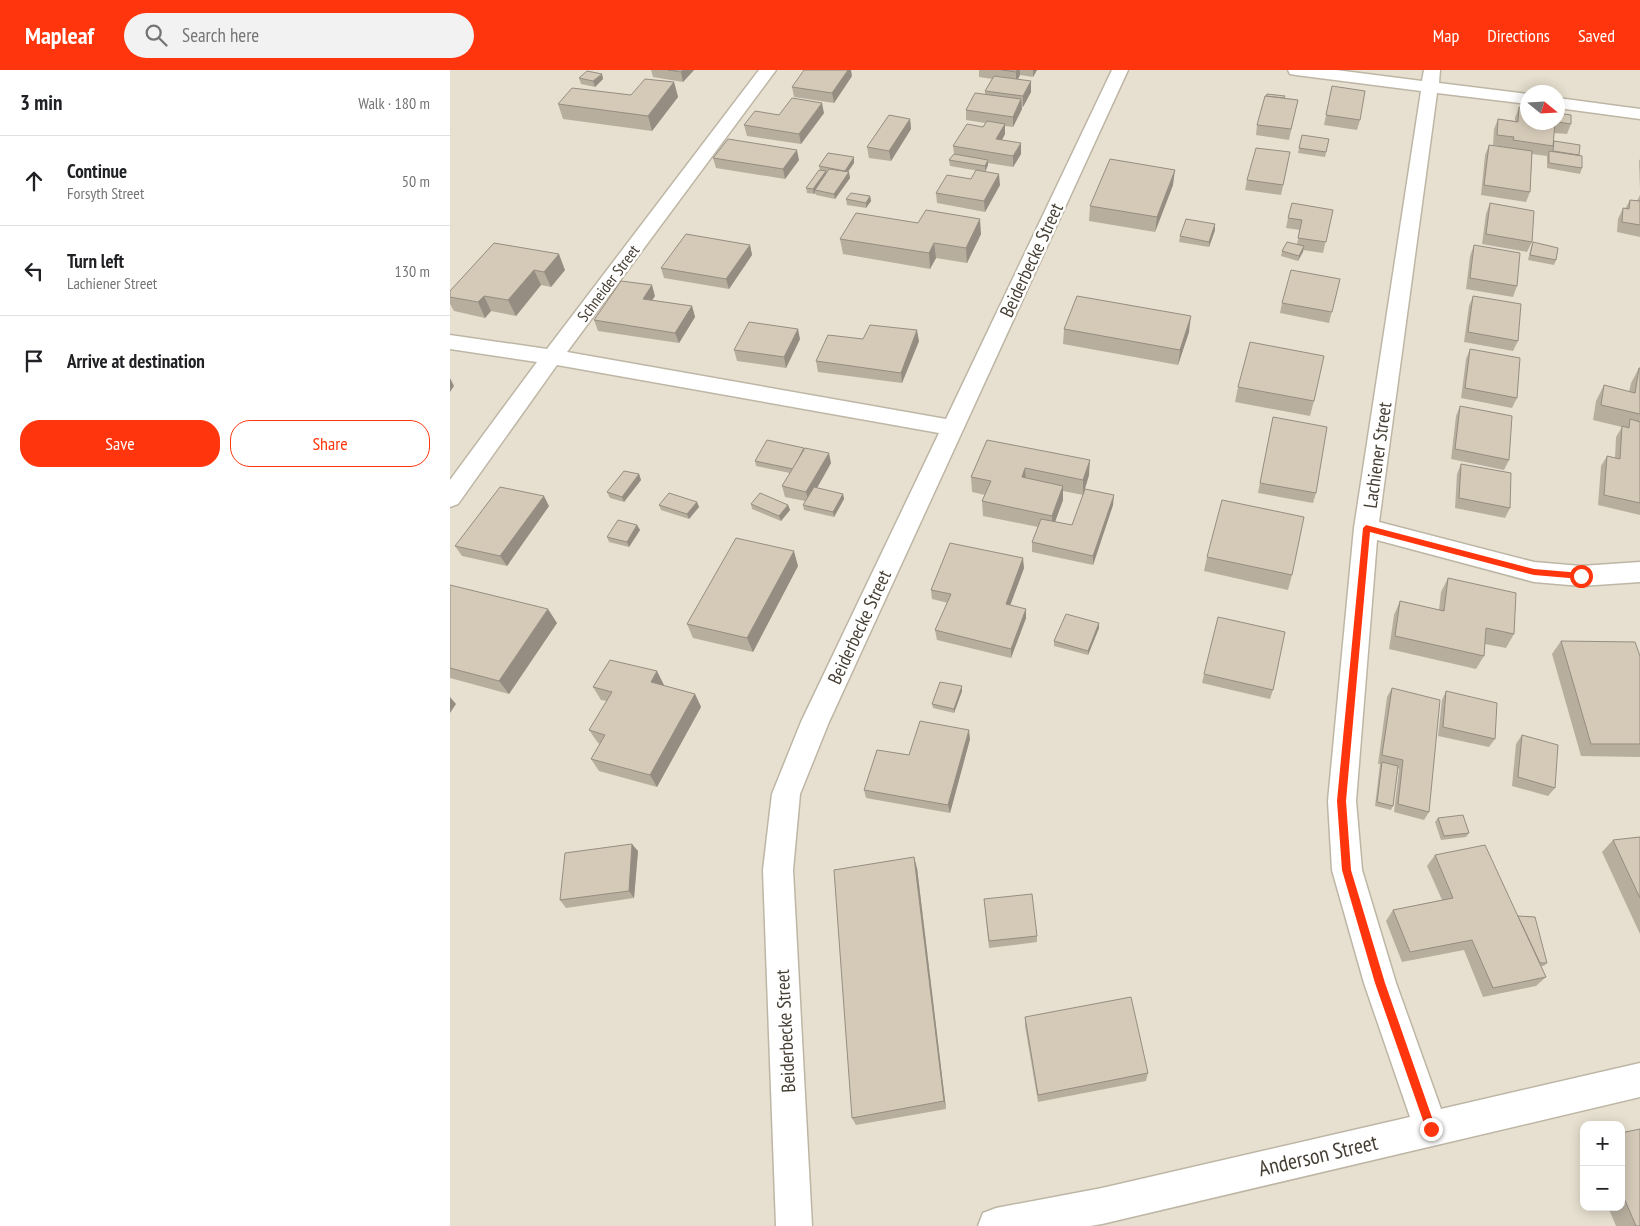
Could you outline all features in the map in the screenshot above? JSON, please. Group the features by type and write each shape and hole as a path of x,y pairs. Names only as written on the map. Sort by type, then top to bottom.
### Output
{"street":[{"name":"Schneider Street","path":"450,498 552,357 768,70"},
{"name":"Beiderbecke Street","path":"794,1226 778,870 786,794 815,722 1120,70"},
{"path":"1296,70 1430,78 1520,97"},
{"name":"Lachiener Street","path":"1430,78 1366,528 1342,801 1347,870 1380,983 1431,1129"},
{"path":"1565,104 1640,114"},
{"path":"450,342 552,357 953,428"},
{"path":"1366,528 1534,572 1581,576 1640,572"},
{"name":"Anderson Street","path":"996,1226 1102,1206 1640,1080"}],"shaded area":[{"path":"450,70 1640,70 1640,1226 450,1226"}],"building":[{"path":"804,70 848,70 832,93 792,87"},
{"path":"587,71 602,74 593,81 579,78"},
{"path":"994,76 1031,81 1023,96 985,91"},
{"path":"645,79 674,82 648,116 558,104 572,88 631,95"},
{"path":"1332,86 1365,91 1360,120 1326,115"},
{"path":"975,93 1021,99 1013,117 966,110"},
{"path":"1267,94 1285,96 1284,98 1266,96"},
{"path":"1265,96 1298,100 1291,129 1257,125"},
{"path":"792,98 822,103 799,134 744,125 755,111 779,115"},
{"path":"1519,107 1520,130 1554,130 1553,146 1513,140 1514,137 1497,135 1498,119 1518,122"},
{"path":"1565,114 1571,115 1571,124 1565,123"},
{"path":"889,115 910,119 889,151 867,147"},
{"path":"987,121 1005,124 996,139 1021,143 1013,156 953,146 967,124 983,127"},
{"path":"1302,135 1329,139 1326,152 1299,148"},
{"path":"728,139 797,150 783,169 713,158"},
{"path":"1554,141 1580,145 1579,155 1553,151"},
{"path":"1489,145 1532,151 1530,192 1484,185"},
{"path":"1256,148 1290,152 1283,185 1247,180"},
{"path":"1549,151 1582,156 1582,168 1549,163"},
{"path":"828,153 854,157 845,171 819,166"},
{"path":"954,154 988,160 985,166 949,160"},
{"path":"1110,159 1175,170 1157,217 1090,206"},
{"path":"829,169 849,172 834,194 815,190"},
{"path":"819,170 826,171 813,189 806,188"},
{"path":"976,170 999,174 984,201 936,193 947,175 971,179"},
{"path":"851,193 870,196 866,203 846,199"},
{"path":"1630,200 1640,201 1640,225 1622,222 1623,208 1629,209"},
{"path":"1292,203 1333,210 1326,242 1298,238 1302,220 1288,218"},
{"path":"1490,203 1534,211 1532,242 1486,234"},
{"path":"926,210 980,219 966,248 934,243 929,253 840,239 856,213 918,223"},
{"path":"1186,219 1215,224 1209,242 1180,236"},
{"path":"686,234 750,245 726,279 661,268"},
{"path":"1287,242 1304,246 1299,256 1282,251"},
{"path":"1533,242 1558,248 1556,260 1530,255"},
{"path":"494,243 559,254 544,272 534,270 508,300 484,296 478,302 450,297 450,291"},
{"path":"1474,245 1520,253 1517,286 1470,278"},
{"path":"1291,270 1340,279 1332,312 1282,303"},
{"path":"621,281 652,285 643,299 692,306 675,333 594,320"},
{"path":"1077,296 1191,316 1180,350 1064,329"},
{"path":"1473,296 1521,304 1518,341 1468,332"},
{"path":"749,322 798,329 784,357 734,350"},
{"path":"870,325 917,330 901,373 816,361 828,335 863,339"},
{"path":"1250,342 1324,356 1314,401 1238,387"},
{"path":"1470,349 1520,358 1517,398 1465,388"},
{"path":"1639,368 1640,414 1601,405 1604,385 1635,393"},
{"path":"1460,406 1512,416 1509,460 1455,449"},
{"path":"1273,417 1327,427 1316,493 1260,483"},
{"path":"1630,419 1640,422 1640,503 1604,495 1607,456 1620,459 1622,426 1629,428"},
{"path":"767,440 804,448 793,469 755,461"},
{"path":"987,440 1090,460 1083,480 1025,468 1022,477 1063,486 1052,516 982,501 991,481 971,477"},
{"path":"805,448 829,453 806,492 782,486"},
{"path":"1461,464 1511,473 1510,508 1459,498"},
{"path":"624,471 639,474 622,497 607,492"},
{"path":"500,487 544,496 500,556 455,546"},
{"path":"814,487 843,494 833,512 803,505"},
{"path":"1085,489 1114,495 1093,556 1032,542 1041,519 1072,525"},
{"path":"669,493 697,502 687,514 659,505"},
{"path":"760,493 788,505 779,516 751,504"},
{"path":"1222,500 1304,517 1292,575 1207,557"},
{"path":"618,520 637,525 627,542 607,537"},
{"path":"736,538 794,551 747,638 687,624"},
{"path":"950,543 1023,558 1006,604 1026,609 1011,649 935,630 951,594 931,590"},
{"path":"1448,578 1516,593 1514,634 1486,628 1484,656 1395,636 1400,601 1444,611"},
{"path":"450,585 548,609 499,681 450,668"},
{"path":"1066,614 1099,623 1088,651 1054,641"},
{"path":"1218,617 1285,632 1273,690 1204,674"},
{"path":"1561,641 1635,642 1640,656 1640,744 1591,744"},
{"path":"610,660 657,671 651,682 695,694 650,775 591,759 605,735 589,730 612,692 593,687"},
{"path":"940,682 962,686 954,709 932,704"},
{"path":"1392,688 1440,700 1429,812 1398,804 1403,760 1382,755"},
{"path":"1446,691 1497,703 1495,739 1443,727"},
{"path":"920,721 969,730 948,805 864,790 877,750 909,755"},
{"path":"1522,735 1558,745 1555,788 1518,777"},
{"path":"1382,762 1398,766 1393,806 1377,802"},
{"path":"1463,815 1469,833 1444,836 1438,818"},
{"path":"1640,837 1640,898 1613,840"},
{"path":"632,844 629,891 560,900 565,853"},
{"path":"1485,845 1546,977 1493,988 1472,940 1410,952 1393,910 1453,898 1435,855"},
{"path":"914,857 944,1101 852,1118 834,870"},
{"path":"1032,894 1037,936 989,941 984,899"},
{"path":"1518,916 1535,917 1547,963 1540,963"},
{"path":"1131,997 1148,1073 1038,1095 1025,1017"},
{"path":"1640,1129 1640,1226 1636,1226 1625,1200 1625,1132"}],"route":[{"path":"1431,1129 1380,983 1347,870 1342,801 1366,528 1534,572 1581,576"}]}
